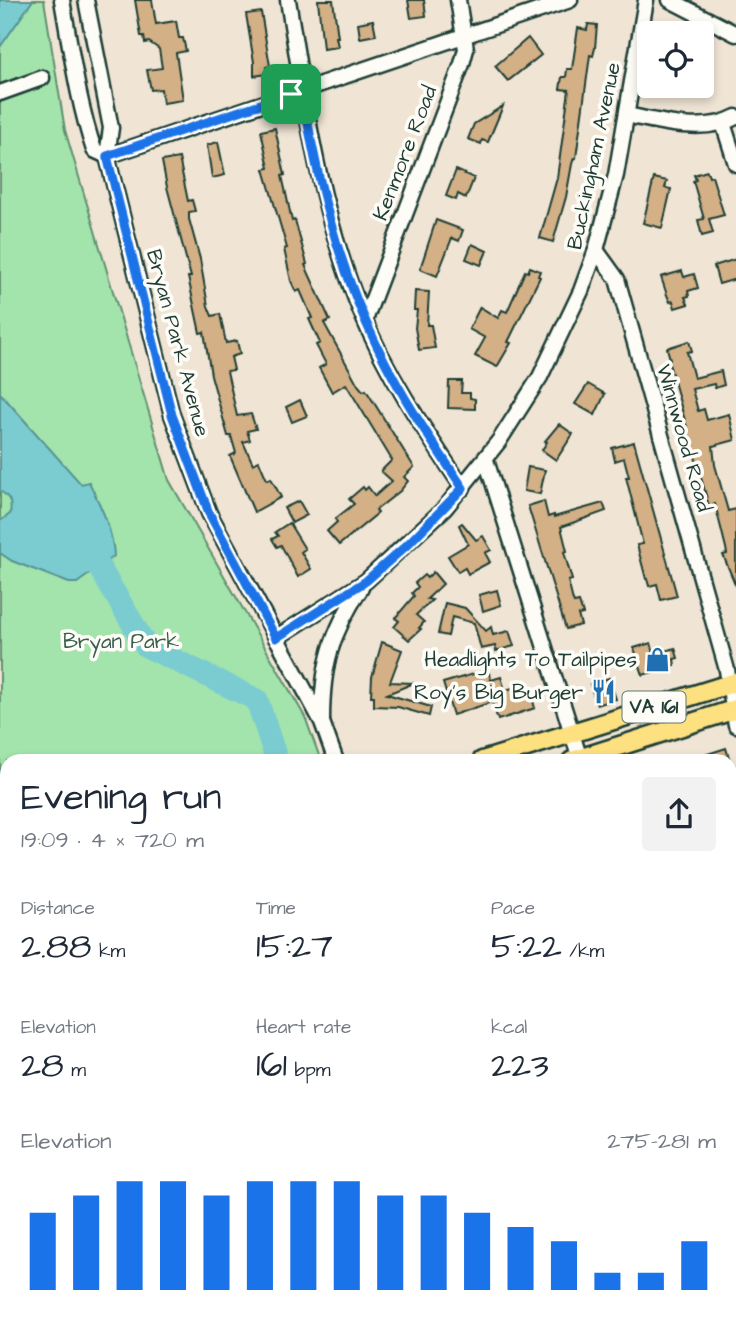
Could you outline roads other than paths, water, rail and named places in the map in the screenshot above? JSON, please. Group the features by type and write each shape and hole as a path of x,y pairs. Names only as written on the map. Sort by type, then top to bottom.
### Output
{"main road":[{"name":"VA 161","path":"504,754 733,683"},
{"name":"VA 161","path":"597,754 735,715"}],"street":[{"name":"Bryan Park Avenue","path":"62,0 89,135 94,150 107,156"},
{"name":"Bryan Park Avenue","path":"86,0 111,128 107,156 172,415 209,513 322,722 333,754"},
{"path":"288,0 302,90 324,201 336,243 365,320 415,416 463,488"},
{"name":"Kenmore Road","path":"365,320 462,64 466,49 458,0"},
{"path":"107,156 570,0"},
{"name":"Buckingham Avenue","path":"276,638 366,581 407,545 463,488 511,423 551,355 581,291 596,250 616,175 646,0"},
{"path":"670,0 736,34"},
{"path":"0,93 42,78"},
{"path":"627,115 677,124 729,120 736,163"},
{"name":"Winnwood Road","path":"596,250 617,279 727,670 733,683 735,715"},
{"path":"486,460 561,699 575,754"},
{"name":"Buckingham Avenue","path":"322,722 324,675 328,658 343,618 366,581"}],"water":[{"path":"0,0 33,0 0,47"},
{"path":"0,393 81,484 89,482 105,518 114,556 77,583 69,583 12,561 0,553 0,521 10,514 11,506 10,500 0,491"}],"waterway":[{"path":"99,567 146,646 257,700 275,754"}],"place":[{"name":"Headlights To Tailpipes","path":"657,659"},
{"name":"Roy's Big Burger","path":"603,692"}],"park label":[{"name":"Bryan Park","path":"121,641"}]}
